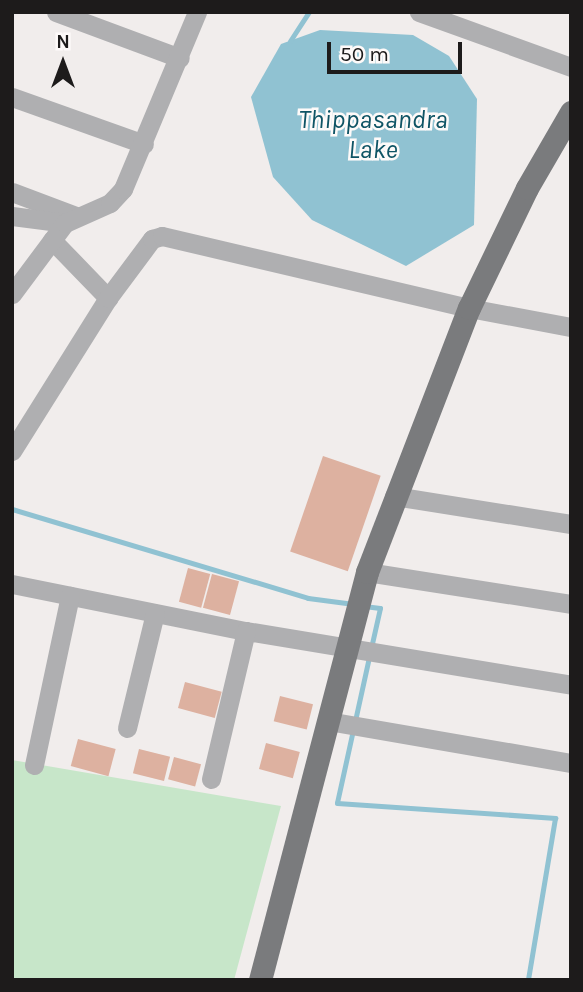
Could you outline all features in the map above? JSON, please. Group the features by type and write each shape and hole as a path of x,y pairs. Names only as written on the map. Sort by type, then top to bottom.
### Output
{"main road":[{"path":"260,980 328,721 344,648 394,496 469,308 527,188 571,112"}],"street":[{"path":"56,12 180,58"},
{"path":"12,216 71,219 110,203 123,189 197,12"},
{"path":"419,12 571,67"},
{"path":"12,97 144,144"},
{"path":"12,192 71,219"},
{"path":"12,294 71,219"},
{"path":"14,445 108,298 152,239 162,236 469,308 571,327"},
{"path":"52,240 108,298"},
{"path":"394,496 571,524"},
{"path":"365,579 571,604"},
{"path":"12,584 246,631 571,685"},
{"path":"34,765 70,596"},
{"path":"127,728 155,613"},
{"path":"211,779 246,631"},
{"path":"328,721 571,763"}],"green space":[{"path":"12,760 281,806 234,980 12,980"}],"water":[{"name":"Thippasandra Lake","path":"320,30 413,35 449,56 477,99 474,225 406,266 312,220 273,177 251,97 281,44"}],"building":[{"path":"323,456 381,476 348,571 290,551"},
{"path":"188,568 210,574 201,608 179,602"},
{"path":"212,574 239,581 230,615 203,608"},
{"path":"185,682 222,692 215,718 178,708"},
{"path":"280,696 313,704 307,729 274,721"},
{"path":"78,739 116,749 108,776 71,766"},
{"path":"266,743 300,752 293,778 259,769"},
{"path":"139,749 170,757 164,781 133,773"},
{"path":"174,757 201,764 195,786 168,779"}],"waterway":[{"path":"290,41 309,12"},
{"path":"12,509 308,598 354,604"},
{"path":"364,606 380,608 371,648"},
{"path":"369,657 337,803 555,818 528,980"}]}
